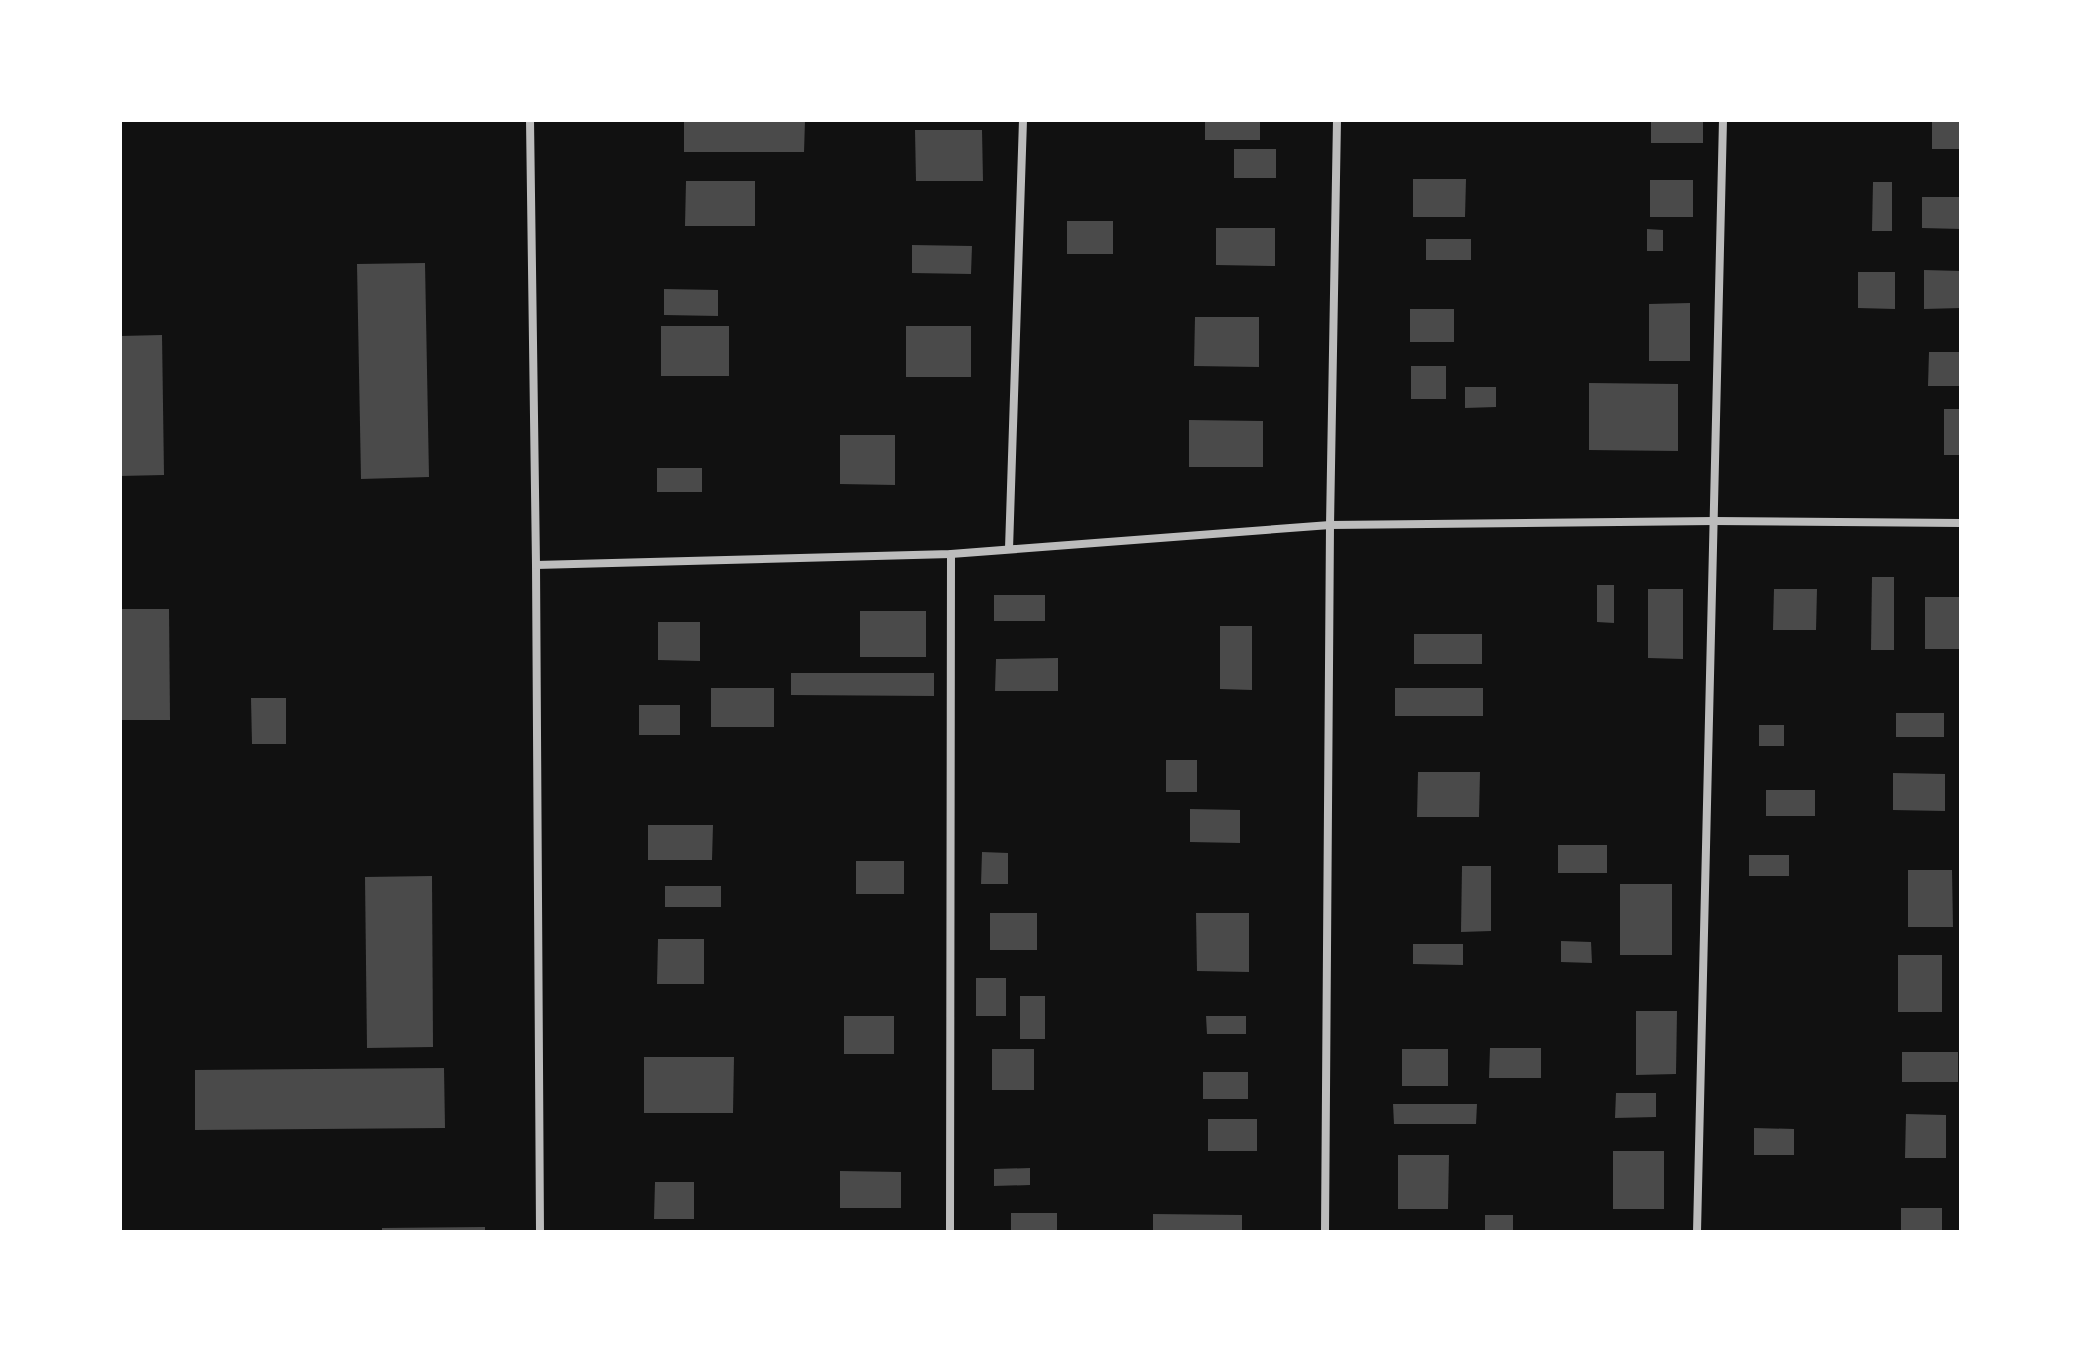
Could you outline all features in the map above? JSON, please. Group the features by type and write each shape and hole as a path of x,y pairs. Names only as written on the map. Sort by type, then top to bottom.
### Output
{"street":[{"path":"530,120 540,1232"},
{"path":"1009,549 1023,120"},
{"path":"1325,1232 1330,525 1337,120"},
{"path":"1697,1232 1723,120"},
{"path":"536,565 951,554 1330,525 1714,521 1961,523"},
{"path":"950,1232 951,554"}],"building":[{"path":"684,120 805,120 804,152 684,152"},
{"path":"1205,120 1260,120 1260,140 1205,140"},
{"path":"1651,120 1703,120 1703,143 1651,143"},
{"path":"1932,120 1961,120 1961,149 1932,149"},
{"path":"915,130 982,130 983,181 916,181"},
{"path":"1234,149 1276,149 1276,178 1234,178"},
{"path":"1413,179 1466,179 1465,217 1413,217"},
{"path":"1650,180 1693,180 1693,217 1650,217"},
{"path":"686,181 755,181 755,226 685,226"},
{"path":"1873,182 1892,182 1892,231 1872,231"},
{"path":"1922,197 1961,197 1961,229 1922,228"},
{"path":"1067,221 1113,221 1113,254 1067,254"},
{"path":"1216,228 1275,228 1275,266 1216,265"},
{"path":"1647,229 1663,230 1663,251 1647,251"},
{"path":"1426,239 1471,239 1471,260 1426,260"},
{"path":"912,245 972,246 971,274 912,273"},
{"path":"425,263 429,477 361,479 357,264"},
{"path":"1924,270 1961,271 1961,308 1924,309"},
{"path":"1858,272 1895,272 1895,309 1858,308"},
{"path":"664,289 718,290 718,316 664,315"},
{"path":"1690,303 1690,361 1649,361 1649,304"},
{"path":"1410,309 1454,309 1454,342 1410,342"},
{"path":"1195,317 1259,317 1259,367 1194,366"},
{"path":"661,326 729,326 729,376 661,376"},
{"path":"906,326 971,326 971,377 906,377"},
{"path":"162,335 164,475 120,476 120,336"},
{"path":"1929,352 1961,352 1961,386 1928,386"},
{"path":"1411,366 1446,366 1446,399 1411,399"},
{"path":"1589,383 1678,384 1678,451 1589,450"},
{"path":"1465,387 1496,387 1496,407 1465,408"},
{"path":"1944,409 1961,409 1961,455 1944,455"},
{"path":"1189,420 1263,421 1263,467 1189,467"},
{"path":"840,435 895,435 895,485 840,484"},
{"path":"657,468 702,468 702,492 657,492"},
{"path":"1872,577 1894,577 1894,650 1871,650"},
{"path":"1597,585 1614,585 1614,623 1597,622"},
{"path":"1648,589 1683,589 1683,659 1648,658"},
{"path":"1774,589 1817,589 1816,630 1773,630"},
{"path":"994,595 1045,595 1045,621 994,621"},
{"path":"1925,597 1960,597 1959,649 1925,649"},
{"path":"120,609 169,609 170,720 120,720"},
{"path":"860,611 926,611 926,657 860,657"},
{"path":"658,622 700,622 700,661 658,660"},
{"path":"1220,626 1252,626 1252,690 1220,689"},
{"path":"1414,634 1482,634 1482,664 1414,664"},
{"path":"1058,658 1058,691 995,691 996,659"},
{"path":"791,673 934,673 934,696 791,695"},
{"path":"711,688 774,688 774,727 711,727"},
{"path":"1395,688 1483,688 1483,716 1395,716"},
{"path":"251,698 286,698 286,744 252,744"},
{"path":"639,705 680,705 680,735 639,735"},
{"path":"1896,713 1944,713 1944,737 1896,737"},
{"path":"1759,725 1784,725 1784,746 1759,746"},
{"path":"1166,760 1197,760 1197,792 1166,792"},
{"path":"1418,772 1480,772 1479,817 1417,817"},
{"path":"1893,773 1945,774 1945,811 1893,810"},
{"path":"1766,790 1815,790 1815,816 1766,816"},
{"path":"1190,809 1240,810 1240,843 1190,842"},
{"path":"648,825 713,825 712,860 648,860"},
{"path":"1558,845 1607,845 1607,873 1558,873"},
{"path":"982,852 1008,853 1008,884 981,884"},
{"path":"1749,855 1789,855 1789,876 1749,876"},
{"path":"856,861 904,861 904,894 856,894"},
{"path":"1462,866 1491,866 1491,931 1461,932"},
{"path":"1908,870 1952,870 1953,927 1908,927"},
{"path":"432,876 433,1047 367,1048 365,877"},
{"path":"1620,884 1672,884 1672,955 1620,955"},
{"path":"665,886 721,886 721,907 665,907"},
{"path":"990,913 1037,913 1037,950 990,950"},
{"path":"1196,913 1249,913 1249,972 1197,971"},
{"path":"658,939 704,939 704,984 657,984"},
{"path":"1561,941 1591,942 1592,963 1561,962"},
{"path":"1413,944 1463,944 1463,965 1413,964"},
{"path":"1898,955 1942,955 1942,1012 1898,1012"},
{"path":"976,978 1006,978 1006,1016 976,1016"},
{"path":"1020,996 1045,996 1045,1039 1020,1039"},
{"path":"1636,1011 1677,1011 1676,1074 1636,1075"},
{"path":"844,1016 894,1016 894,1054 844,1054"},
{"path":"1206,1016 1246,1016 1246,1034 1207,1034"},
{"path":"1490,1048 1541,1048 1541,1078 1489,1078"},
{"path":"992,1049 1034,1049 1034,1090 992,1090"},
{"path":"1402,1049 1448,1049 1448,1086 1402,1086"},
{"path":"1902,1052 1958,1052 1958,1082 1902,1082"},
{"path":"644,1057 734,1057 733,1113 644,1113"},
{"path":"444,1068 445,1128 195,1130 195,1070"},
{"path":"1203,1072 1248,1072 1248,1099 1203,1099"},
{"path":"1616,1093 1656,1093 1656,1117 1615,1118"},
{"path":"1393,1104 1477,1104 1476,1124 1394,1124"},
{"path":"1906,1114 1946,1115 1946,1158 1905,1158"},
{"path":"1208,1119 1257,1119 1257,1151 1208,1151"},
{"path":"1754,1128 1794,1129 1794,1155 1754,1155"},
{"path":"1613,1151 1664,1151 1664,1209 1613,1209"},
{"path":"1398,1155 1449,1155 1448,1209 1398,1209"},
{"path":"1030,1168 1030,1185 994,1186 994,1169"},
{"path":"840,1171 901,1172 901,1208 840,1208"},
{"path":"655,1182 694,1182 694,1219 654,1219"},
{"path":"1901,1208 1942,1208 1942,1232 1901,1232"},
{"path":"1011,1213 1057,1213 1057,1232 1011,1232"},
{"path":"1153,1214 1242,1215 1242,1232 1153,1232"},
{"path":"1485,1215 1513,1215 1513,1232 1485,1232"},
{"path":"485,1227 485,1232 382,1232 382,1228"}]}
